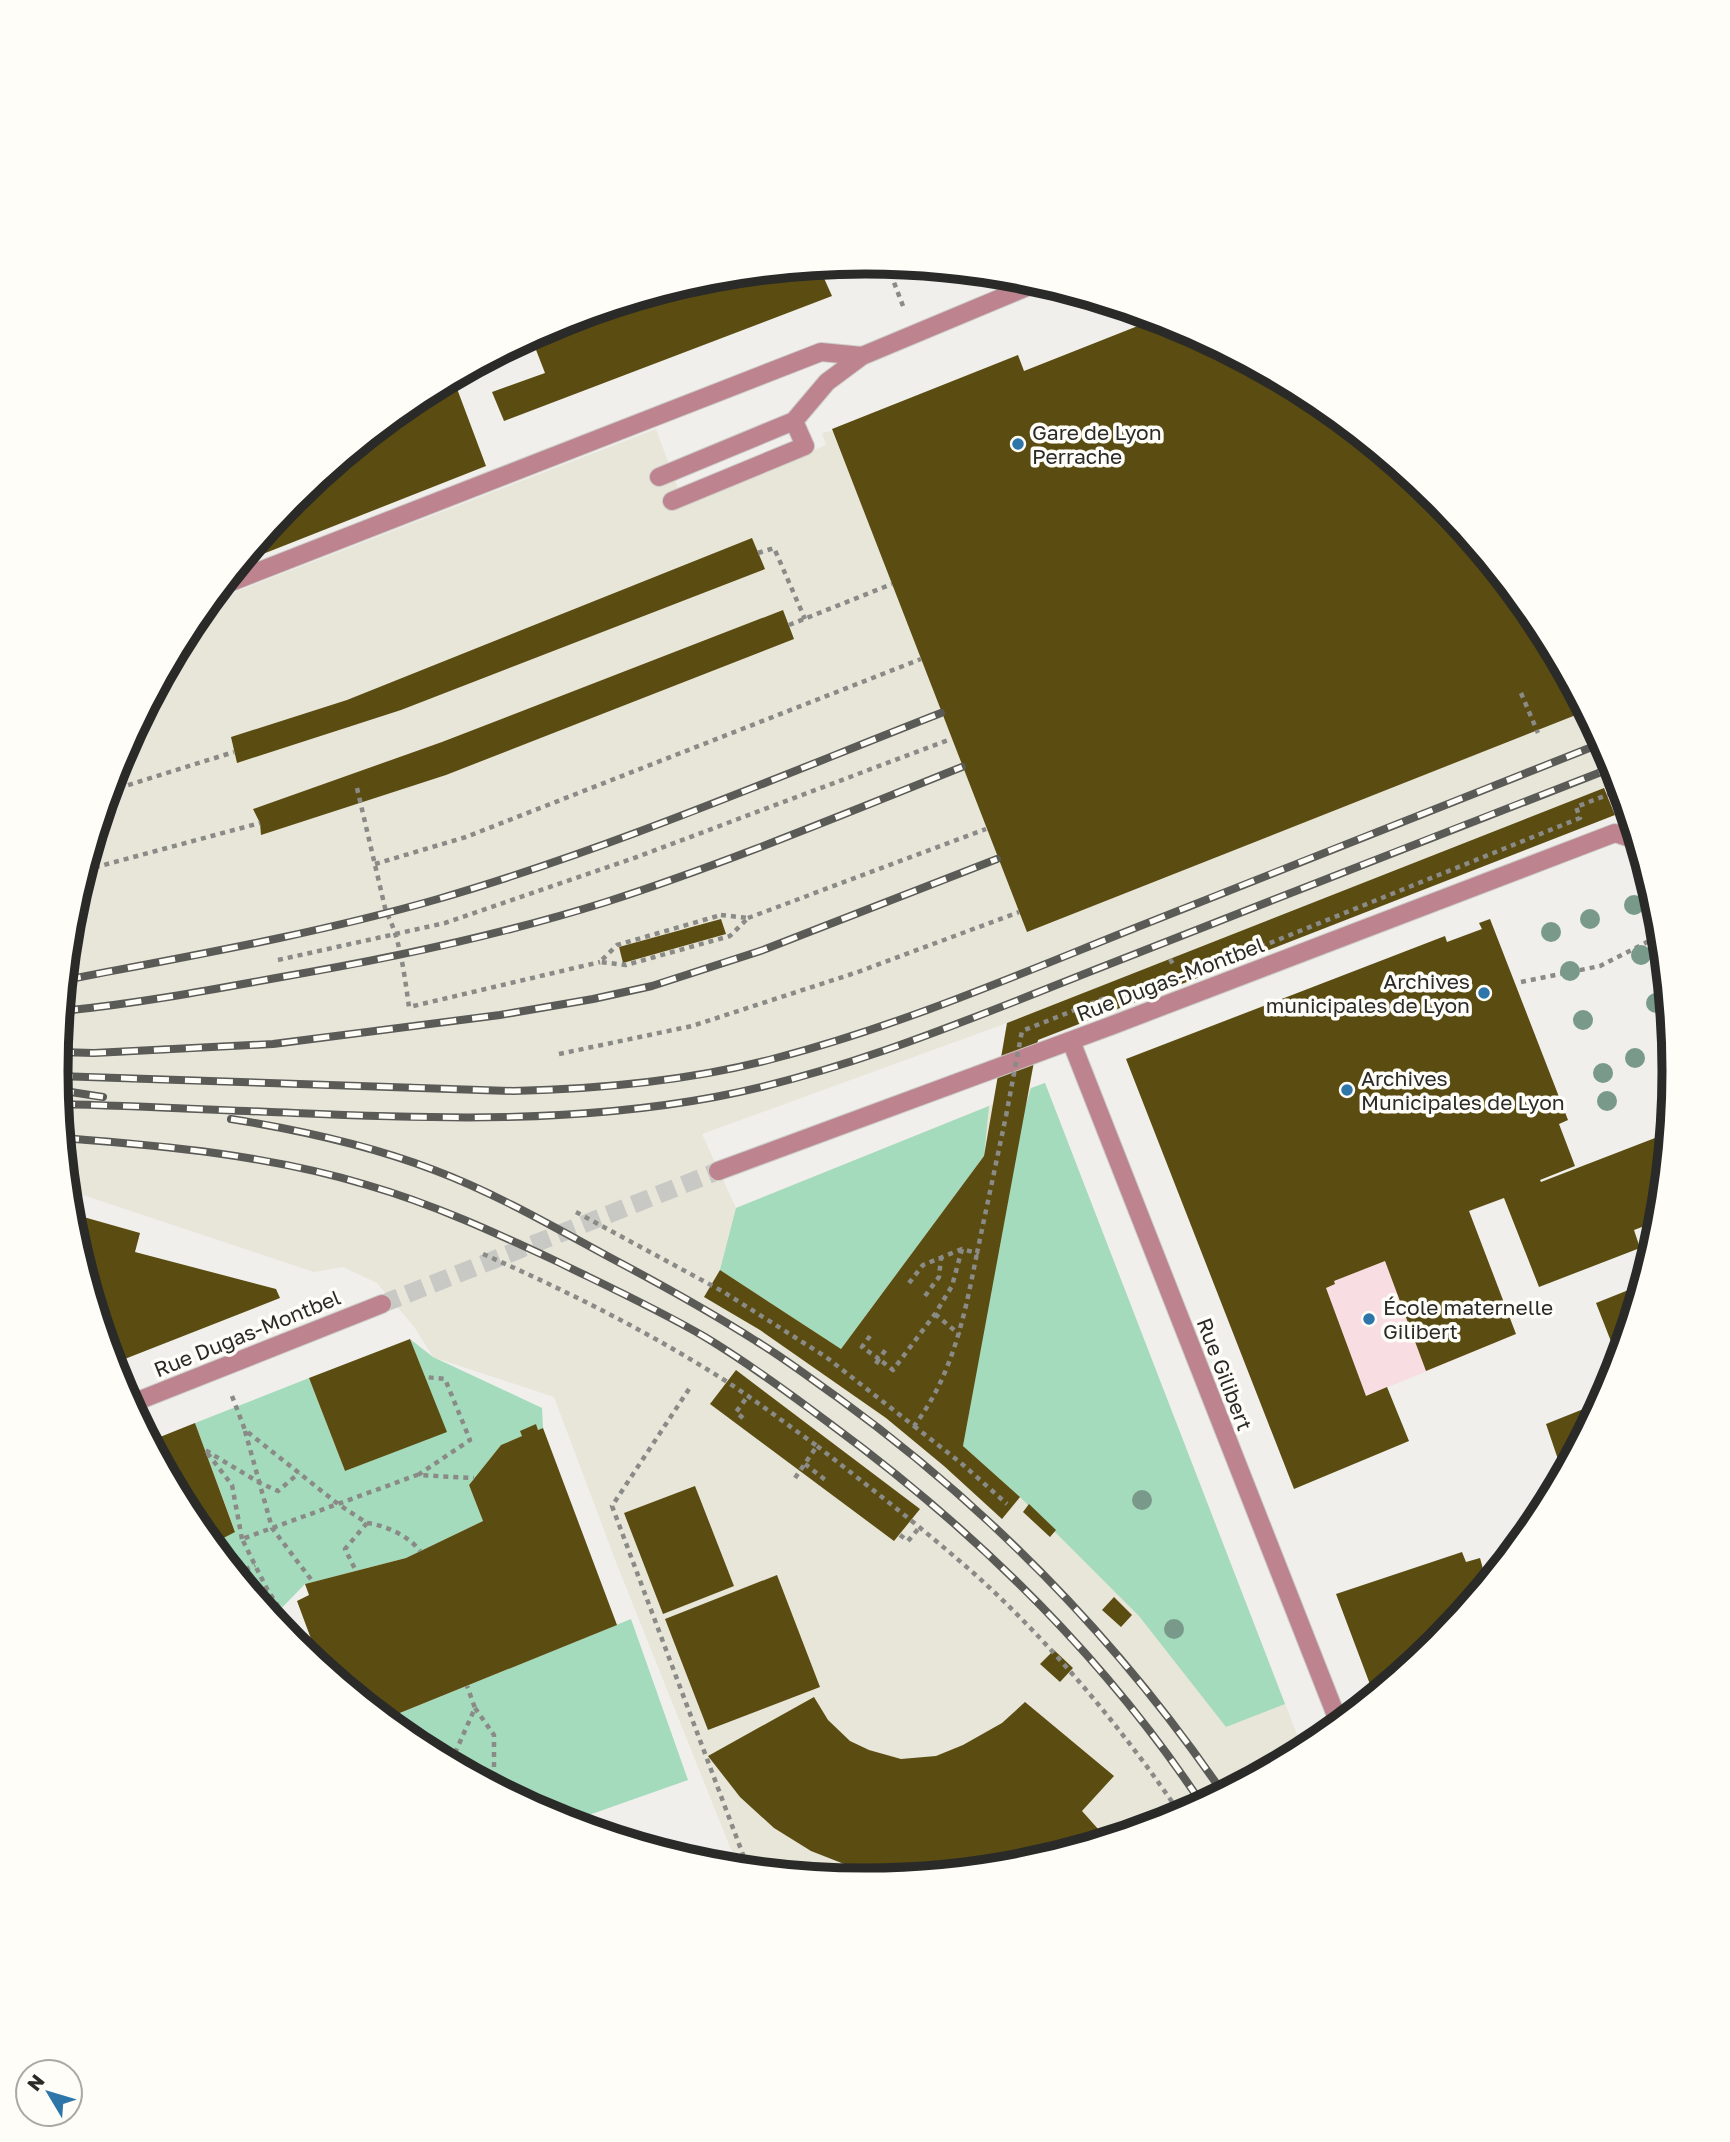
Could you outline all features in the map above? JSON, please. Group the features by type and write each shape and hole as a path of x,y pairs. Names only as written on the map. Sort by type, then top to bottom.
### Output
{"street":[{"path":"659,477 794,422 827,382 862,356 1020,290"},
{"path":"239,579 821,352 862,356"},
{"path":"671,501 804,446 794,422"},
{"name":"Rue Dugas-Montbel","path":"718,1171 1071,1041 1615,833 1626,837"},
{"name":"Rue Gilibert","path":"1071,1041 1335,1714"},
{"name":"Rue Dugas-Montbel","path":"140,1400 382,1304"}],"path":[{"path":"758,553 774,548 805,618"},
{"path":"789,625 892,583"},
{"path":"375,864 466,837 921,660"},
{"path":"1521,693 1538,733"},
{"path":"278,960 444,923 637,857 951,739"},
{"path":"121,787 234,752"},
{"path":"357,789 386,912 396,934 409,1007 600,962 626,965 730,936 748,918 986,829"},
{"path":"914,1426 937,1392 960,1335 1022,1031 1105,998 1109,1008 1580,818 1576,807 1611,794"},
{"path":"94,867 260,822"},
{"path":"559,1054 692,1026 858,972 1019,912"},
{"path":"600,962 617,945 721,915 748,918"},
{"path":"1521,982 1600,966 1650,940"},
{"path":"1170,959 1174,966"},
{"path":"576,1212 722,1291 826,1357 961,1462 1007,1504"},
{"path":"909,1283 923,1265 962,1249 977,1253"},
{"path":"870,1336 862,1347 878,1362 893,1370 952,1286 962,1249"},
{"path":"483,1254 559,1287 722,1378 817,1446 979,1579 1039,1639 1133,1749 1174,1805"},
{"path":"925,1296 939,1277 941,1258"},
{"path":"934,1314 960,1335"},
{"path":"878,1362 887,1348"},
{"path":"222,1368 245,1430 272,1528 313,1582"},
{"path":"242,1539 417,1475 470,1440 445,1379 425,1377"},
{"path":"689,1389 612,1506 744,1858"},
{"path":"743,1418 736,1412 748,1396"},
{"path":"245,1430 338,1504 367,1523 382,1525 416,1545 420,1551"},
{"path":"795,1478 817,1446"},
{"path":"284,1615 242,1539 232,1485 205,1450 278,1491 299,1473"},
{"path":"805,1464 828,1482"},
{"path":"417,1475 474,1478"},
{"path":"356,1571 345,1549 367,1523"},
{"path":"900,1535 908,1541 919,1528"},
{"path":"245,1570 255,1565"},
{"path":"263,1592 267,1588"},
{"path":"467,1686 475,1708 494,1735 492,1775"},
{"path":"455,1753 475,1708"}],"shaded area":[{"path":"1299,404 1350,439 1390,472 1464,546 1497,586 1555,673 1580,719 1608,786 1007,1023 702,1134 736,1208 1045,1083 1299,1739 1217,1786 1170,1807 1071,1841 969,1861 865,1868 813,1866 734,1856 616,1562 554,1397 433,1357 415,1328 377,1283 343,1267 314,1272 78,1193 70,1123 68,1071 75,967 95,865 111,815 150,719 175,673 226,596 656,429 684,505 826,445 822,433 832,431 887,566"},
{"name":"École maternelle Gilibert","path":"1469,1211 1516,1334 1273,1435 1222,1305"}],"green space":[{"path":"1045,1083 1285,1704 1226,1727 1139,1616 1023,1500 963,1446 1022,1119 1031,1088"},
{"path":"989,1106 984,1156 841,1349 720,1270 736,1208"},
{"path":"410,1339 433,1357 542,1408 543,1428 538,1430 536,1424 522,1436 501,1445 469,1485 483,1521 406,1558 305,1584 280,1610 221,1539 235,1531 195,1423 309,1378 345,1471 446,1431"},
{"path":"631,1619 688,1780 585,1816 513,1786 467,1761 396,1714"}],"building":[{"path":"823,276 832,296 504,421 492,392 545,373 535,346 659,301 761,281"},
{"path":"1141,325 1217,356 1263,381 1350,439 1390,472 1464,546 1527,628 1577,714 1027,932 832,429 1018,355 1024,371"},
{"path":"457,387 486,466 258,556 340,472 380,439 395,431 394,429 422,409"},
{"path":"752,538 765,569 401,710 237,763 231,737 347,700"},
{"path":"783,610 794,639 446,775 261,835 260,823 253,809 442,742"},
{"path":"1604,788 1615,815 1038,1040 963,1446 1020,1497 1002,1519 886,1418 760,1330 704,1297 720,1270 841,1349 984,1156 1007,1023"},
{"path":"721,919 726,934 623,963 619,947"},
{"name":"Archives Municipales de Lyon","path":"1490,919 1568,1120 1559,1124 1575,1166 1540,1180 1541,1182 1659,1137 1646,1225 1634,1230 1640,1248 1539,1287 1504,1198 1469,1211 1516,1334 1426,1371 1385,1261 1334,1281 1335,1284 1326,1288 1366,1396 1387,1387 1409,1441 1294,1489 1126,1059 1445,936 1447,942 1482,929 1479,923"},
{"path":"82,1217 140,1233 135,1252 276,1289 280,1298 123,1360 95,1277"},
{"path":"1631,1289 1613,1344 1612,1344 1596,1303"},
{"path":"410,1339 447,1432 345,1471 309,1378"},
{"path":"736,1370 920,1509 894,1541 710,1404"},
{"path":"1587,1408 1559,1462 1546,1424"},
{"path":"195,1423 235,1532 221,1539 158,1438"},
{"path":"536,1424 538,1430 543,1428 617,1625 396,1715 340,1670 333,1659 330,1660 313,1645 297,1601 309,1595 305,1584 406,1558 483,1521 469,1485 501,1445 522,1436 520,1431"},
{"path":"695,1486 734,1586 663,1614 624,1513"},
{"path":"1029,1504 1056,1530 1050,1537 1023,1512"},
{"path":"1462,1552 1466,1562 1480,1558 1483,1569 1488,1567 1428,1634 1371,1686 1336,1594"},
{"path":"777,1575 820,1687 708,1730 665,1619"},
{"path":"1114,1597 1132,1615 1121,1627 1102,1610"},
{"path":"1054,1650 1073,1668 1060,1682 1040,1664"},
{"path":"814,1697 828,1720 850,1741 869,1750 901,1759 936,1756 963,1745 1002,1723 1025,1702 1114,1776 1082,1811 1100,1832 1071,1841 969,1861 853,1868 811,1851 774,1828 740,1797 708,1756"}],"tunnel":[{"path":"382,1304 718,1171"}],"railway":[{"path":"74,978 299,934 438,899 629,835 941,713"},
{"path":"68,1076 513,1091 645,1082 744,1066 823,1045 963,997 1592,747"},
{"path":"71,1010 169,997 318,971 525,926 696,871 962,767"},
{"path":"69,1104 400,1117 505,1117 663,1105 766,1086 914,1040 1603,771"},
{"path":"69,1052 273,1044 500,1015 593,999 652,986 763,950 997,859"},
{"path":"69,1092 103,1097"},
{"path":"231,1119 308,1133 359,1146 457,1179 524,1211 648,1278 777,1354 837,1397 946,1483 1047,1578 1139,1682 1218,1786"},
{"path":"72,1139 178,1148 254,1159 330,1175 392,1193 535,1251 705,1337 784,1389 882,1463 984,1550 1032,1597 1122,1696 1196,1795"}],"place":[{"name":"Gare de Lyon Perrache","path":"1018,444"},
{"name":"Archives municipales de Lyon","path":"1484,993"},
{"name":"Archives Municipales de Lyon","path":"1347,1090"},
{"name":"École maternelle Gilibert","path":"1369,1319"}]}
